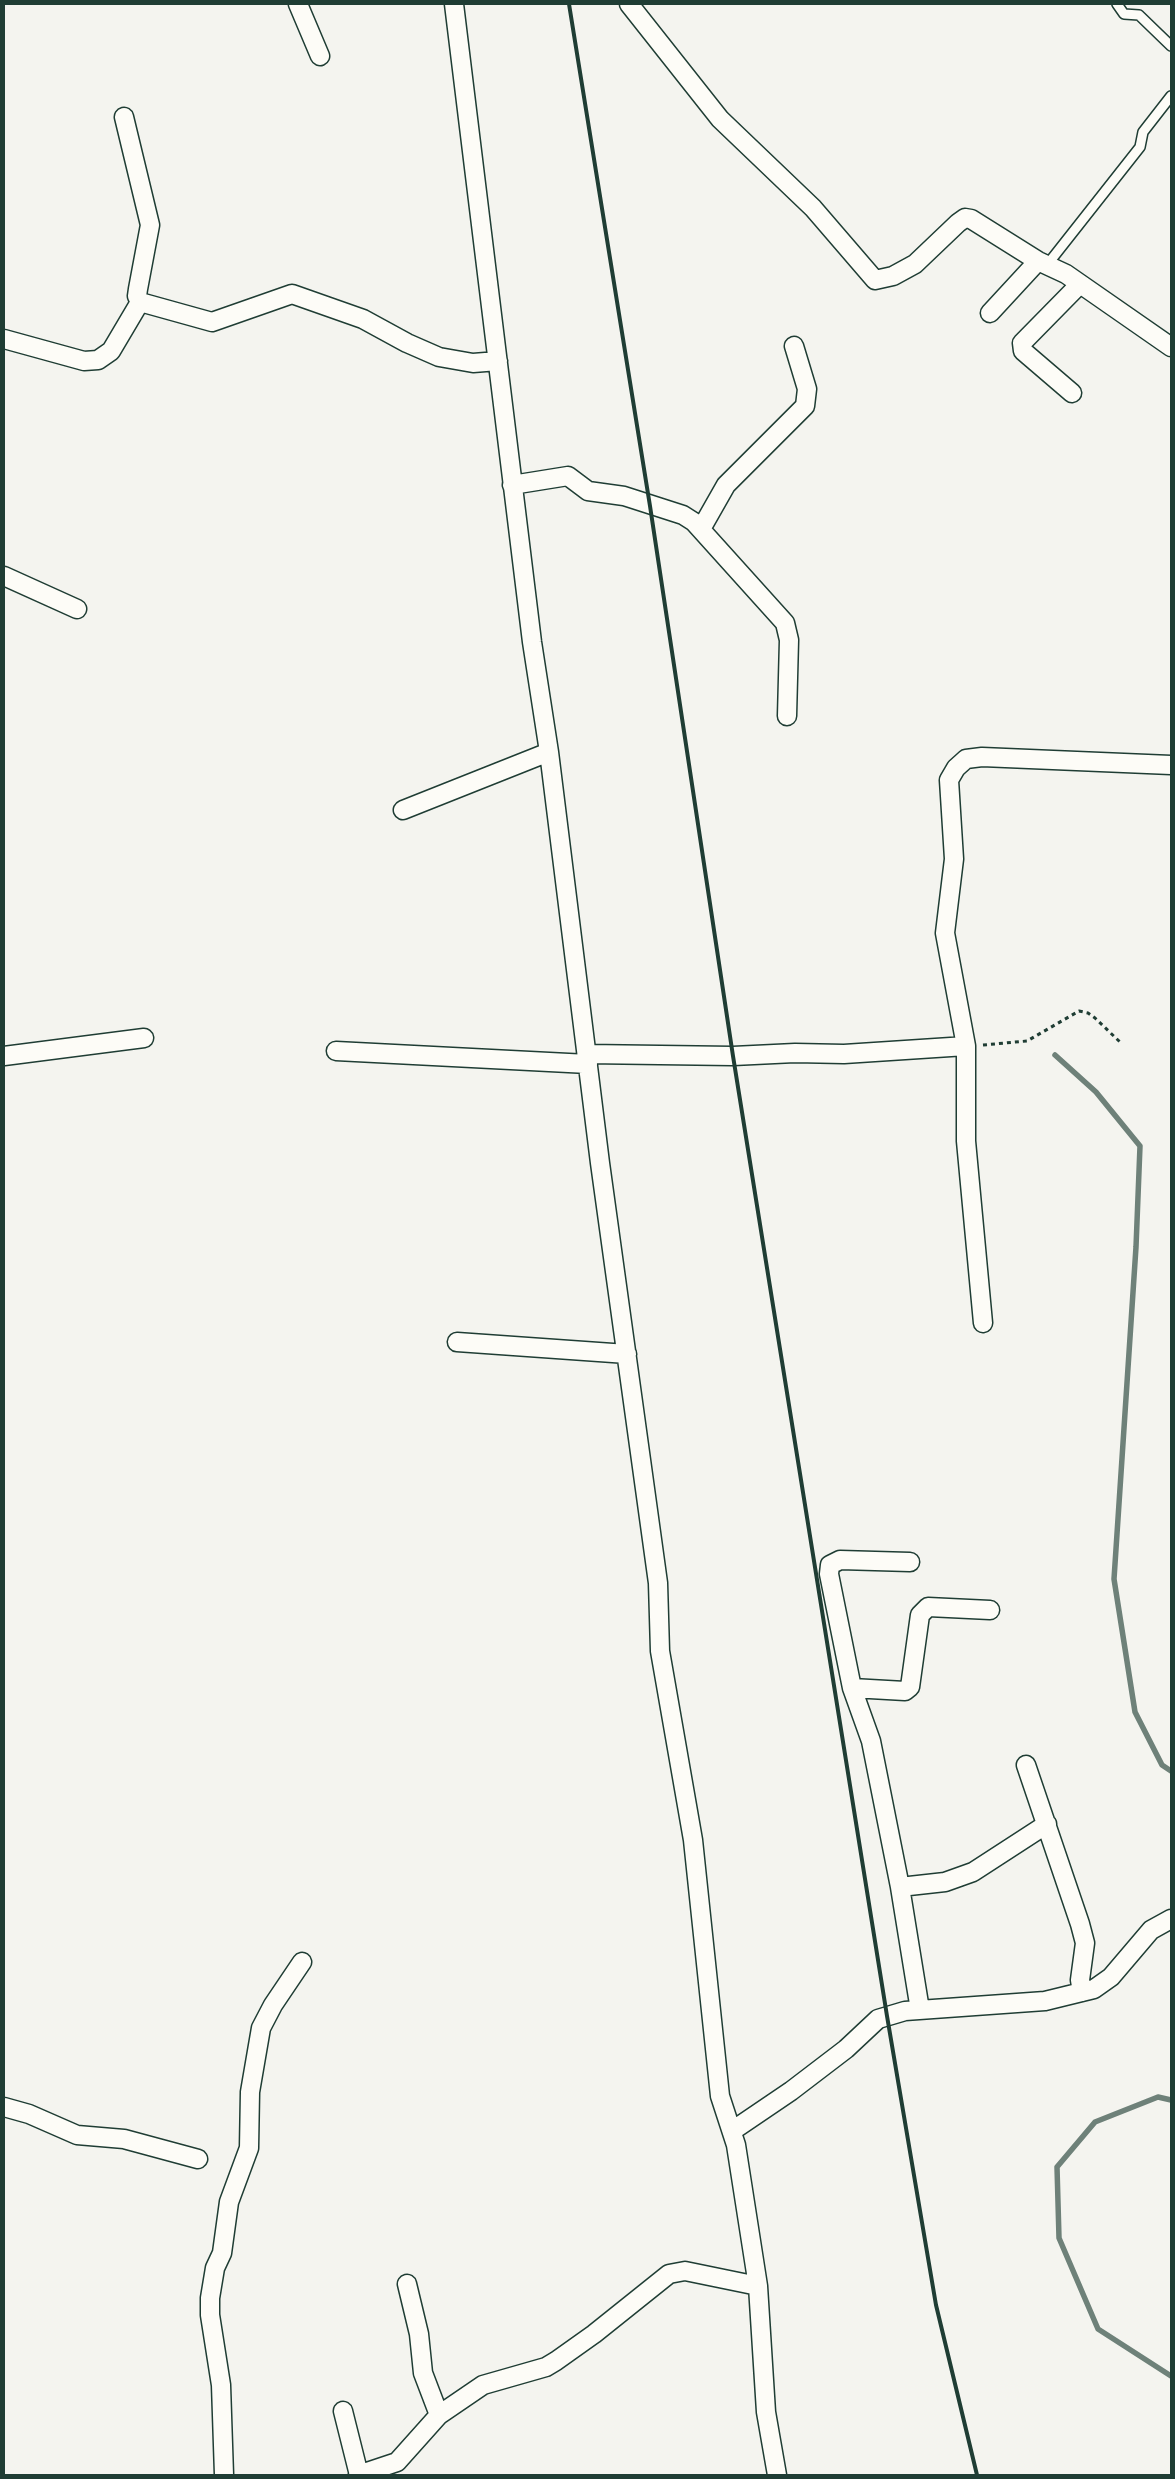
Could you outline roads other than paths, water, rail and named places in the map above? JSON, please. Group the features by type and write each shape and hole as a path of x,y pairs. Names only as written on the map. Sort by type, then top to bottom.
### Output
{"street":[{"path":"298,4 320,56"},
{"path":"454,4 466,116 532,642 549,752 658,1583 660,1651 693,1840 720,2096 732,2131 758,2286 766,2412 777,2475"},
{"path":"630,4 720,119 813,208 875,280 893,276 915,264 958,223 965,218 971,218 1042,263 1066,274 1079,285 1171,346"},
{"path":"124,117 150,225 137,296 140,302 212,322 292,294 363,319 407,344 439,357 473,363 498,361"},
{"path":"990,312 1042,263"},
{"path":"1072,393 1023,351 1022,343 1079,285"},
{"path":"4,339 84,361 98,360 111,350 140,302"},
{"path":"702,529 726,485 805,406 807,389 794,346"},
{"path":"512,485 568,476 588,490 624,496 683,515 702,529 785,623 789,640 787,716"},
{"path":"4,576 78,609"},
{"path":"403,810 549,752"},
{"path":"983,1323 965,1118 966,1046 945,933 954,859 949,780 956,768 966,759 982,757 1171,765"},
{"path":"4,1056 144,1038"},
{"path":"336,1050 588,1059 795,1053 844,1054 966,1046"},
{"path":"457,1342 627,1354"},
{"path":"910,1562 840,1560 830,1566 829,1574 852,1688 871,1741 900,1887 920,2010"},
{"path":"852,1688 905,1690 910,1687 922,1610 928,1607 990,1610"},
{"path":"1026,1765 1085,1943 1080,1980 1082,1992"},
{"path":"900,1887 945,1882 974,1872 1047,1824"},
{"path":"732,2131 791,2091 846,2049 878,2019 905,2011 1045,2001 1082,1992 1102,1984 1151,1930 1171,1919"},
{"path":"224,2475 221,2385 212,2331 210,2298 215,2268 223,2248 229,2202 249,2148 249,2098 259,2035 273,2005 302,1962"},
{"path":"4,2107 30,2114 77,2135 124,2139 198,2159"},
{"path":"343,2411 359,2475 397,2462 439,2415 483,2384 546,2367 556,2361 594,2334 669,2274 686,2271 758,2286"},
{"path":"407,2284 419,2334 424,2373 439,2415"}],"lane":[{"path":"1117,4 1124,14 1139,14 1171,46"},
{"path":"1042,263 1140,147 1143,132 1171,96"}],"waterway":[{"path":"1055,1055 1096,1092 1140,1146 1136,1247 1114,1579 1135,1712 1162,1765 1171,1771"},
{"path":"1171,2100 1158,2097 1095,2122 1057,2167 1059,2238 1098,2329 1171,2376"}],"railway":[{"path":"569,4 650,506 733,1056 887,2016 936,2305 977,2475"}]}
